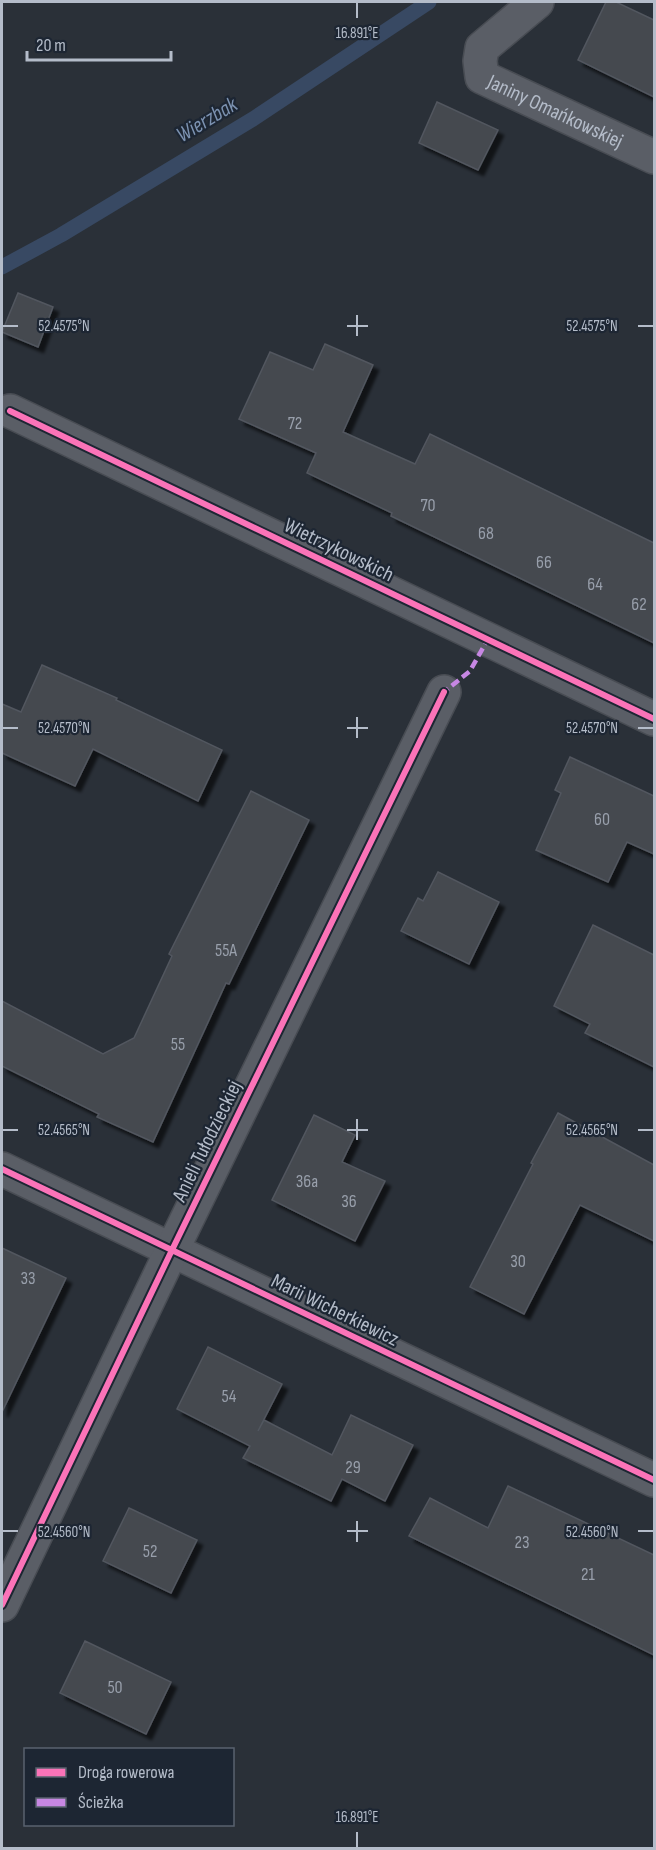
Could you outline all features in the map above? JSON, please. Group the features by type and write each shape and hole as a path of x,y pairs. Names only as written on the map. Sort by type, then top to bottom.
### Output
{"street":[{"name":"Janiny Omańkowskiej","path":"537,2 482,48 480,61 482,77 654,157"},
{"name":"Wietrzykowskich","path":"10,411 654,719"},
{"name":"Anieli Tułodzieckiej","path":"2,1605 444,692"},
{"name":"Marii Wicherkiewicz","path":"2,1169 654,1480"}],"building":[{"path":"606,2 616,2 654,20 654,97 578,60"},
{"path":"437,102 498,130 478,170 419,143"},
{"path":"18,293 53,307 38,347 2,332"},
{"path":"325,344 373,365 343,432 415,464 430,434 654,543 654,643 307,473 316,453 239,419 270,352 313,370"},
{"path":"42,665 117,698 116,700 222,750 198,801 93,749 75,786 2,753 2,704 21,712"},
{"path":"570,757 654,796 654,854 627,842 608,882 536,850 561,793 555,790"},
{"path":"251,791 309,820 229,984 226,983 153,1142 97,1117 99,1114 2,1066 2,1001 103,1054 134,1038 172,956 169,954"},
{"path":"438,872 499,902 469,964 401,931 418,898 423,901"},
{"path":"593,925 654,955 654,1067 585,1033 590,1024 554,1006"},
{"path":"558,1113 654,1165 654,1241 580,1205 524,1314 470,1287"},
{"path":"314,1115 355,1135 342,1162 385,1181 355,1241 272,1200"},
{"path":"2,1248 66,1278 2,1412"},
{"path":"208,1347 282,1384 258,1431 264,1420 332,1455 351,1415 413,1445 385,1501 342,1479 331,1501 243,1458 250,1446 177,1409"},
{"path":"508,1486 654,1555 654,1655 409,1536 430,1498 488,1528"},
{"path":"129,1508 197,1540 171,1593 103,1561"},
{"path":"85,1641 171,1682 146,1734 60,1693"}],"waterway":[{"name":"Wierzbak","path":"2,267 61,235 253,119 429,2"}],"marked path":[{"path":"442,695 470,671 488,639"}],"cycle path":[{"path":"10,411 654,719"},
{"path":"2,1605 444,692"},
{"path":"2,1169 654,1480"}]}
